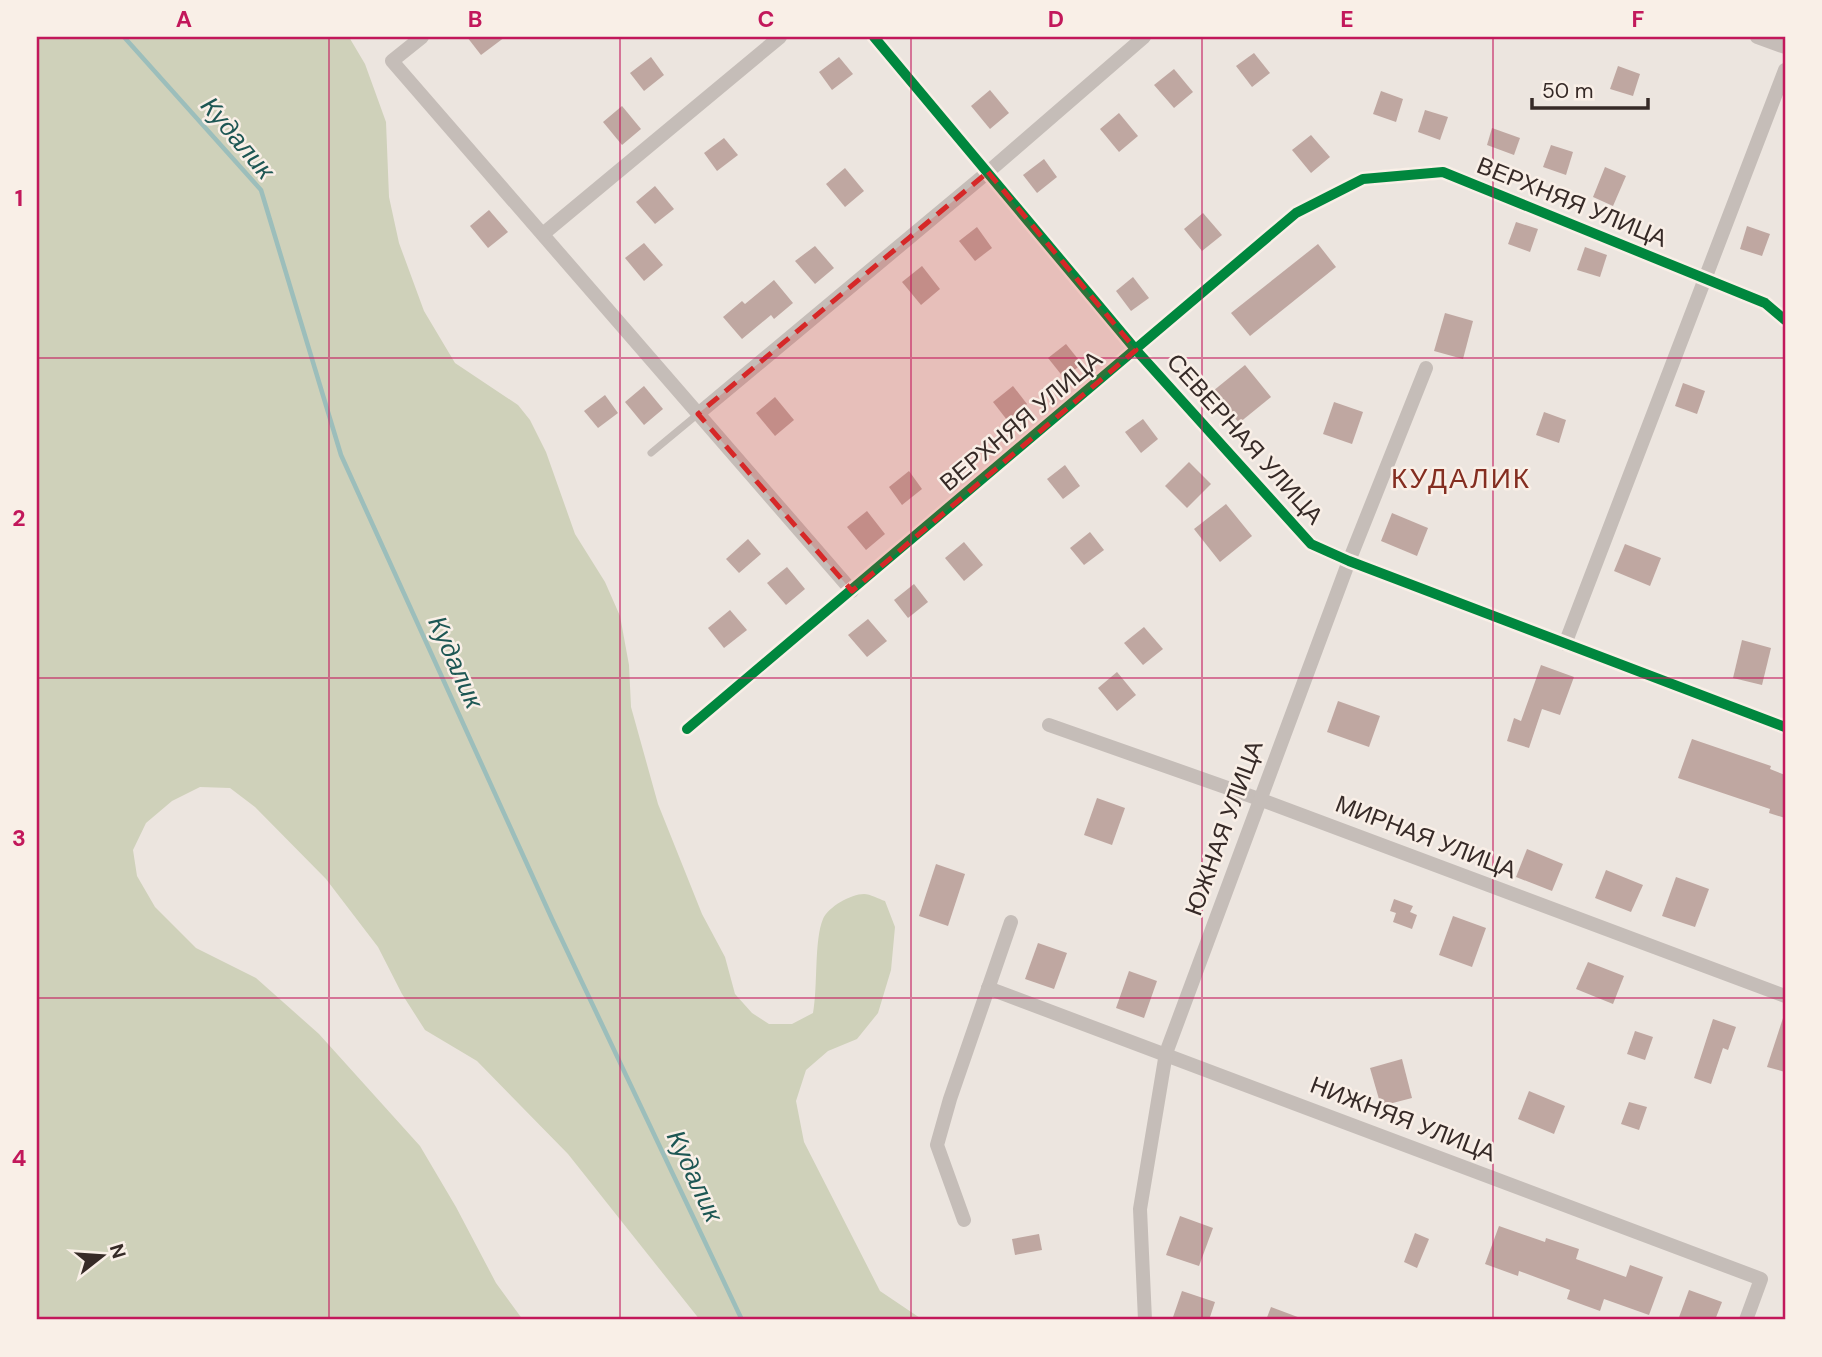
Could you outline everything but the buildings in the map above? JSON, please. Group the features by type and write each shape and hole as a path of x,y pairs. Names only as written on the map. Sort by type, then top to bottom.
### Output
{"street":[{"path":"422,37 392,61 852,591"},
{"path":"543,234 780,37"},
{"name":"СЕВЕРНАЯ УЛИЦА","path":"874,37 1136,350 1311,544 1565,644 1784,724"},
{"path":"698,414 988,172 1144,37"},
{"path":"1757,37 1785,47"},
{"path":"1565,644 1785,70"},
{"name":"ВЕРХНЯЯ УЛИЦА","path":"687,729 1296,213 1363,179 1443,172 1765,303 1785,320"},
{"name":"ЮЖНАЯ УЛИЦА","path":"1145,1320 1140,1209 1166,1053 1349,561 1426,368"},
{"name":"МИРНАЯ УЛИЦА","path":"1049,725 1259,799 1785,996"},
{"path":"964,1220 937,1145 950,1099 1011,922"},
{"name":"НИЖНЯЯ УЛИЦА","path":"988,988 1761,1279 1746,1320"}],"lane":[{"path":"651,453 698,414"}],"highlighted area":[{"path":"988,172 1136,350 852,591 698,414"}],"green space":[{"path":"37,37 349,37 365,64 386,122 389,197 399,243 424,311 455,363 518,405 530,420 546,452 575,534 605,582 620,616 629,665 631,707 658,804 702,914 725,957 735,994 752,1013 769,1024 792,1024 813,1013 818,939 826,914 840,902 853,896 864,894 885,901 895,927 891,970 878,1013 857,1039 828,1051 806,1070 796,1101 804,1142 880,1291 923,1320 700,1320 568,1154 477,1061 425,1030 402,994 378,947 326,879 255,807 230,788 200,787 172,801 146,823 133,850 137,876 155,907 196,948 256,978 319,1034 420,1146 496,1283 523,1320 37,1320"}],"waterway":[{"name":"Кудалик","path":"124,37 261,190 341,455 552,919 742,1320"}],"cycle path":[{"path":"874,37 1136,350 1311,544 1349,561 1785,727"},
{"path":"687,729 1296,213 1363,179 1443,172 1765,303 1785,320"}],"district":[{"name":"КУДАЛИК","path":"1461,478"}]}
